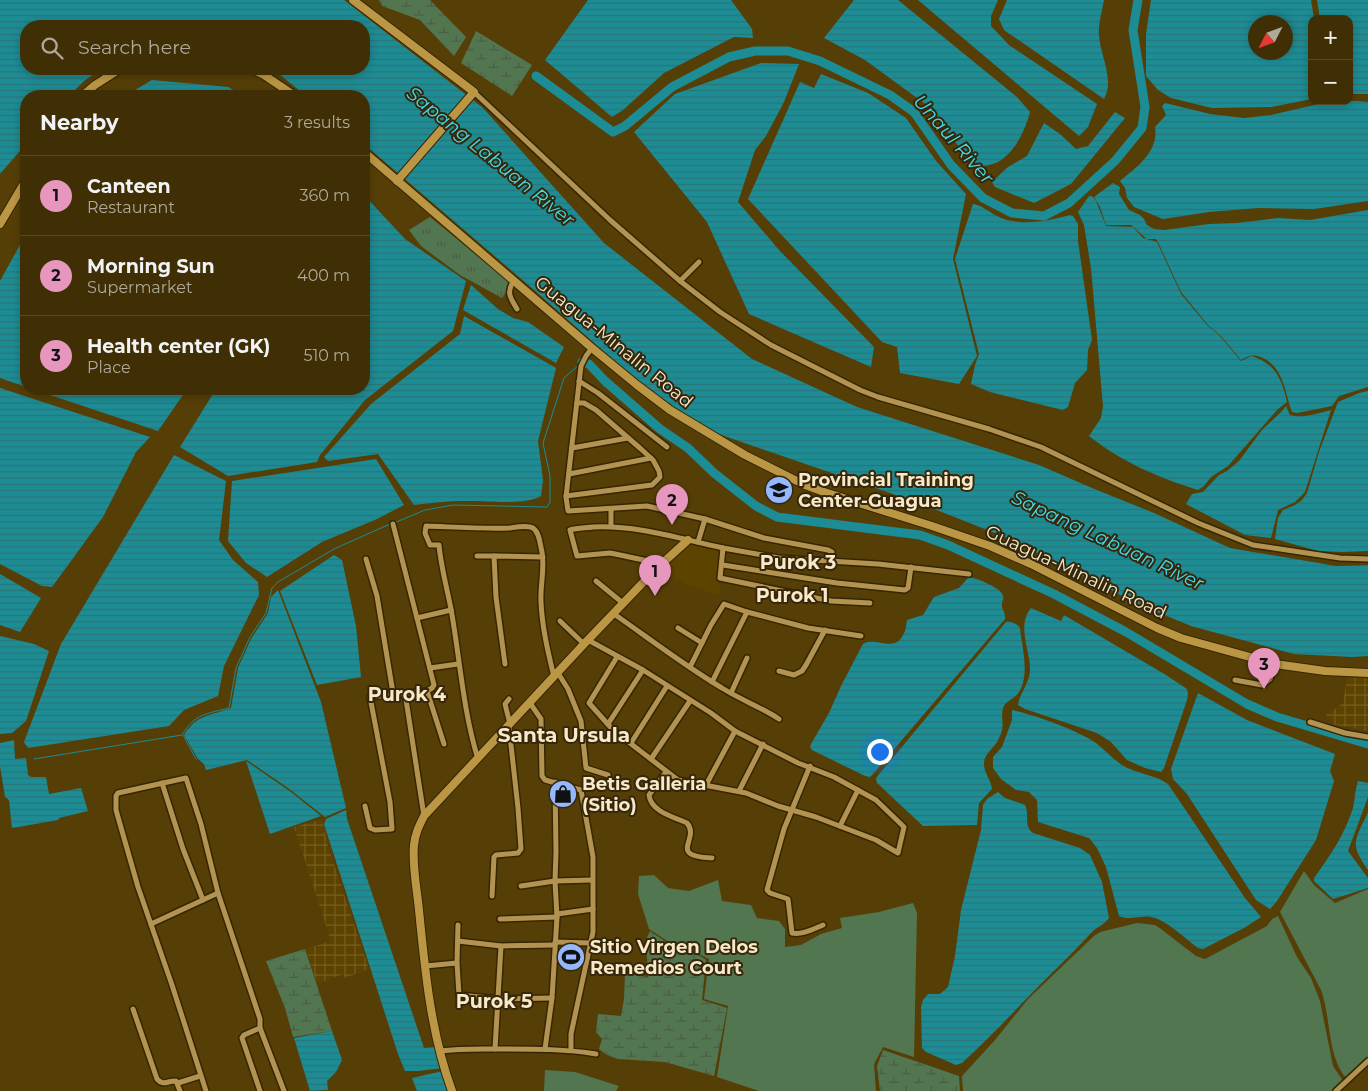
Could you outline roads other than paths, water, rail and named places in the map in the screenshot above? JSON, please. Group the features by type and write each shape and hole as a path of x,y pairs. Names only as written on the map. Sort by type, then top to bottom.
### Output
{"main road":[{"path":"353,0 472,94 399,179"},
{"path":"89,90 111,75"},
{"path":"264,75 285,90"},
{"name":"Guagua-Minalin Road","path":"370,157 399,179 592,348 670,410 745,455 805,485 990,546 1031,564 1157,628 1181,638 1275,664 1325,671 1368,674"},
{"path":"0,224 20,190"},
{"path":"452,1091 440,1052 425,966 414,851 416,831 424,816 510,726 586,642 656,569 688,540"}],"street":[{"path":"472,94 680,281 720,312 771,345 860,390 878,397 989,429 1041,447 1198,523 1254,545 1340,558 1368,559"},
{"path":"680,281 698,262"},
{"path":"514,280 509,294 517,309"},
{"path":"592,348 583,362 579,381 566,496 569,512 647,506 705,519 764,538 828,550 832,552 832,561"},
{"path":"579,381 598,393 667,448"},
{"path":"566,496 652,485 660,477 659,471 651,458 596,410 584,403 577,403"},
{"path":"572,448 628,438"},
{"path":"569,474 651,458"},
{"path":"610,509 611,526"},
{"path":"698,542 705,519"},
{"path":"365,806 370,828 375,830 392,829 390,802 370,697 393,693 427,691 434,686 393,524"},
{"path":"478,759 458,664 451,610 439,545 430,545 425,533 426,526 532,528 538,534 543,558 540,587 541,605 546,640 556,675 568,689 580,721 587,769 608,775"},
{"path":"656,569 648,561 610,553 577,556 570,530 611,526 644,530 779,558 910,567 969,574"},
{"path":"724,548 720,578 831,601 870,603"},
{"path":"477,556 543,558"},
{"path":"494,556 496,597 506,664"},
{"path":"366,559 377,596 393,693"},
{"path":"722,565 837,583 905,590 909,585 910,567"},
{"path":"596,580 624,604"},
{"path":"690,667 724,604 747,612 825,630 861,636"},
{"path":"417,618 451,610"},
{"path":"712,682 747,612"},
{"path":"614,614 712,682 763,708 780,719"},
{"path":"560,621 586,642 617,657 643,670 735,731 798,763 810,766 876,800 904,827 898,853 876,840 792,809 778,806 739,791 678,780 666,772 613,730 589,702 617,657"},
{"path":"678,628 702,643"},
{"path":"779,671 794,676 802,671 825,630"},
{"path":"731,693 747,658"},
{"path":"430,668 458,664"},
{"path":"1235,680 1262,685 1270,679 1275,664"},
{"path":"608,724 643,670"},
{"path":"631,743 667,686"},
{"path":"427,691 444,744"},
{"path":"405,693 424,816"},
{"path":"492,896 494,856 518,854 520,849 510,726 505,704 509,699"},
{"path":"652,759 690,701"},
{"path":"530,703 541,719 542,776 545,780 581,790 593,857 593,932 571,1034 571,1050"},
{"path":"1310,722 1368,738"},
{"path":"706,785 735,731"},
{"path":"739,791 762,744"},
{"path":"810,766 784,829 767,890 788,899 792,933 805,932 823,925"},
{"path":"666,772 649,795 650,800 661,812 686,822 690,826 690,834 686,846 690,855 700,858 712,858"},
{"path":"206,1091 116,810 116,796 118,793 186,778 201,824 218,893 260,1019 260,1028 284,1091"},
{"path":"545,1049 552,998 557,915 555,782"},
{"path":"162,783 203,900"},
{"path":"840,826 858,790"},
{"path":"521,886 555,881 592,880"},
{"path":"151,924 218,893"},
{"path":"500,918 557,915 593,909"},
{"path":"458,925 457,963 460,995 499,999 552,998"},
{"path":"458,941 501,946 591,943"},
{"path":"496,1049 501,946"},
{"path":"425,966 457,963"},
{"path":"133,1009 157,1079 160,1082 165,1084 174,1081 178,1083 200,1076"},
{"path":"260,1028 244,1035 242,1038 260,1091"},
{"path":"440,1052 458,1049 545,1049 571,1050 596,1054"},
{"path":"1336,1091 1368,1061"},
{"path":"178,1083 180,1091"}],"water":[{"path":"0,0 344,0 370,20 20,20 20,75 92,75 75,90 20,90 20,151 0,174"},
{"path":"588,0 731,0 752,29 753,38 734,37 664,73 623,110 612,117 545,60"},
{"path":"854,0 898,0 1017,97 1030,112 1022,134 1004,158 990,165 975,168 928,106 865,60 824,38"},
{"path":"918,0 998,0 991,16 991,26 1009,45 1097,104 1088,127 1079,136"},
{"path":"1007,0 1104,0 1099,31 1108,76 1107,92 1104,99 1004,30 999,19"},
{"path":"1151,0 1311,0 1313,15 1308,15 1308,100 1271,107 1212,108 1171,98 1158,90 1146,76 1146,34"},
{"path":"1317,0 1368,0 1368,94 1353,94 1353,15 1319,15"},
{"name":"Sapang Labuan River","path":"370,20 483,108 604,243 752,359 857,407 1039,465 1154,513 1230,548 1336,566 1368,565 1368,656 1294,654 1191,626 1138,604 1010,539 919,503 704,429 638,382 370,149 370,90 299,90 280,75 370,75"},
{"path":"761,63 799,64 784,102 766,136 755,150 738,202 779,250 874,347 871,367 749,314 707,222 634,132 675,94"},
{"path":"821,74 868,93 906,118 936,161 966,194 953,259 977,356 959,384 900,373 897,347 882,342 748,199 800,82 814,88"},
{"path":"152,80 228,87 233,90 135,90"},
{"path":"1353,101 1368,102 1368,201 1314,209 1259,208 1209,212 1163,219 1134,207 1127,198 1125,188 1120,181 1140,164 1150,151 1154,144 1155,127 1166,115 1162,106 1165,103 1210,114 1244,118 1271,115 1315,105 1353,105"},
{"path":"1115,112 1125,118 1071,184 1034,203 995,187 992,182 1008,167 1027,156 1044,123 1060,134 1076,149 1088,146"},
{"path":"1113,183 1120,187 1119,194 1129,210 1140,215 1147,225 1154,229 1164,230 1278,218 1310,220 1368,210 1368,387 1339,396 1332,406 1297,413 1292,412 1280,374 1270,362 1263,358 1249,356 1241,360 1221,336 1208,325 1181,292 1156,239 1147,239 1131,225 1106,225 1100,207 1094,197"},
{"path":"1089,196 1092,196 1096,201 1106,226 1133,227 1143,238 1157,242 1181,294 1207,325 1219,335 1241,361 1251,356 1266,363 1276,373 1283,386 1287,402 1278,409 1228,466 1211,477 1198,490 1140,468 1114,454 1089,436 1101,418 1103,406 1091,268 1084,225 1078,212"},
{"path":"370,201 405,239 466,281 453,331 365,400 320,455 317,462 228,476 180,447 212,395 370,395"},
{"path":"973,204 997,216 1014,221 1043,221 1070,215 1073,216 1078,224 1078,241 1092,340 1088,350 1087,370 1075,383 1068,407 1063,410 990,392 971,384 979,354 955,259"},
{"path":"20,245 20,385 0,378 0,281"},
{"path":"471,285 498,309 513,318 528,322 564,347 556,363 463,310"},
{"path":"464,316 556,368 538,441 543,480 541,496 515,502 458,501 414,505 378,454 328,461 324,457 371,404 460,334"},
{"path":"0,388 150,437 136,452 103,517 52,587 42,586 0,564"},
{"path":"1368,391 1368,551 1318,551 1275,539 1278,518 1283,510 1295,505 1307,493 1319,452 1338,402"},
{"path":"50,395 183,395 158,431"},
{"path":"1286,406 1290,415 1294,416 1310,415 1331,410 1305,492 1295,502 1278,510 1271,538 1245,535 1186,504 1192,494 1203,492 1219,475 1239,461 1262,430"},
{"path":"174,455 226,481 219,540 233,560 258,582 259,595 224,666 218,696 184,710 169,726 28,748 24,742 61,644"},
{"path":"376,459 404,505 377,519 322,542 267,577 246,563 228,541 232,481"},
{"path":"334,555 342,560 356,626 361,677 317,685 280,591"},
{"path":"0,574 41,598 20,632 0,625"},
{"path":"969,577 988,584 1002,593 1005,619 873,774 870,777 865,776 812,750 811,744 829,713 863,644 868,642 895,643 905,632 907,620 923,615 934,597 959,588"},
{"path":"278,590 321,702 346,808 325,817 288,788 247,760 206,770 184,735 199,719 231,708 238,668 251,639 268,613 271,597"},
{"path":"1031,608 1061,621 1064,615 1187,689 1187,700 1161,772 1145,768 1127,760 1111,742 1097,733 1018,705 1030,671 1024,631 1027,615"},
{"path":"1006,622 1014,623 1020,628 1025,669 1019,692 1003,708 1001,733 984,760 985,770 992,789 979,803 977,825 923,826 877,783 876,778"},
{"path":"0,636 34,644 49,651 26,721 12,733 0,734"},
{"path":"1198,693 1247,720 1335,754 1330,771 1334,781 1316,840 1270,909 1256,900 1187,794 1173,779 1171,769"},
{"path":"1012,710 1051,722 1080,734 1097,744 1122,765 1168,784 1245,898 1261,917 1203,949 1198,948 1169,925 1157,919 1151,917 1127,918 1119,916 1106,867 1097,848 1089,838 1038,822 1037,800 1029,792 1016,790 1001,779 993,768 993,757 1002,747 1012,720"},
{"path":"14,740 15,759 26,758 28,775 31,777 46,777 49,794 81,788 88,811 59,818 58,820 12,828 9,800 5,797 0,766 0,743"},
{"path":"246,761 291,792 321,816 270,834"},
{"path":"1358,781 1368,783 1368,797 1348,851 1368,878 1368,888 1333,899 1314,881 1314,878 1346,827 1353,808"},
{"path":"998,792 1005,798 1025,805 1028,827 1033,833 1080,848 1090,855 1102,882 1109,918 1092,932 980,1046 962,1063 956,1065 926,1052 922,1048 921,1007 923,1000 928,994 940,994 948,987 955,956 961,910 981,830 983,805 987,799"},
{"path":"346,810 347,819 424,1048 436,1047 443,1068 405,1071 398,1054 324,824 326,819"},
{"path":"1368,812 1368,870 1358,854 1356,842"},
{"path":"332,1031 342,1060 336,1072 327,1081 328,1090 310,1091 294,1038"},
{"path":"443,1071 450,1091 417,1091 412,1078"}],"waterway":[{"name":"Unaul River","path":"536,76 613,132 625,126 672,87 729,57 755,51 788,51 820,61 890,95 914,112 951,165 983,198 1012,213 1044,216 1069,203 1115,161 1142,128 1145,107 1133,30 1138,0"},
{"path":"582,362 589,364 605,381 660,429 688,448 714,473 756,506 777,517 920,535 948,545 1054,594 1126,632 1247,704 1277,717 1368,744"},
{"path":"394,523 425,510 453,505 547,507 550,502 550,476 543,443 564,378 580,364"},
{"path":"34,759 182,735 197,718 229,708 236,668 250,637 266,613 272,588 278,582 334,549 390,524"},
{"path":"183,735 196,759"}],"place":[{"name":"Provincial Training Center-Guagua","path":"779,490"},
{"name":"Morning Sun","path":"672,525"},
{"name":"Canteen","path":"655,596"},
{"name":"Health center (GK)","path":"1264,689"},
{"name":"Betis Galleria (Sitio)","path":"563,794"},
{"name":"Sitio Virgen Delos Remedios Court","path":"571,957"}],"district":[{"name":"Purok 3","path":"798,562"},
{"name":"Purok 1","path":"792,595"},
{"name":"Purok 4","path":"407,694"},
{"name":"Santa Ursula","path":"564,735"},
{"name":"Purok 5","path":"494,1001"}]}
